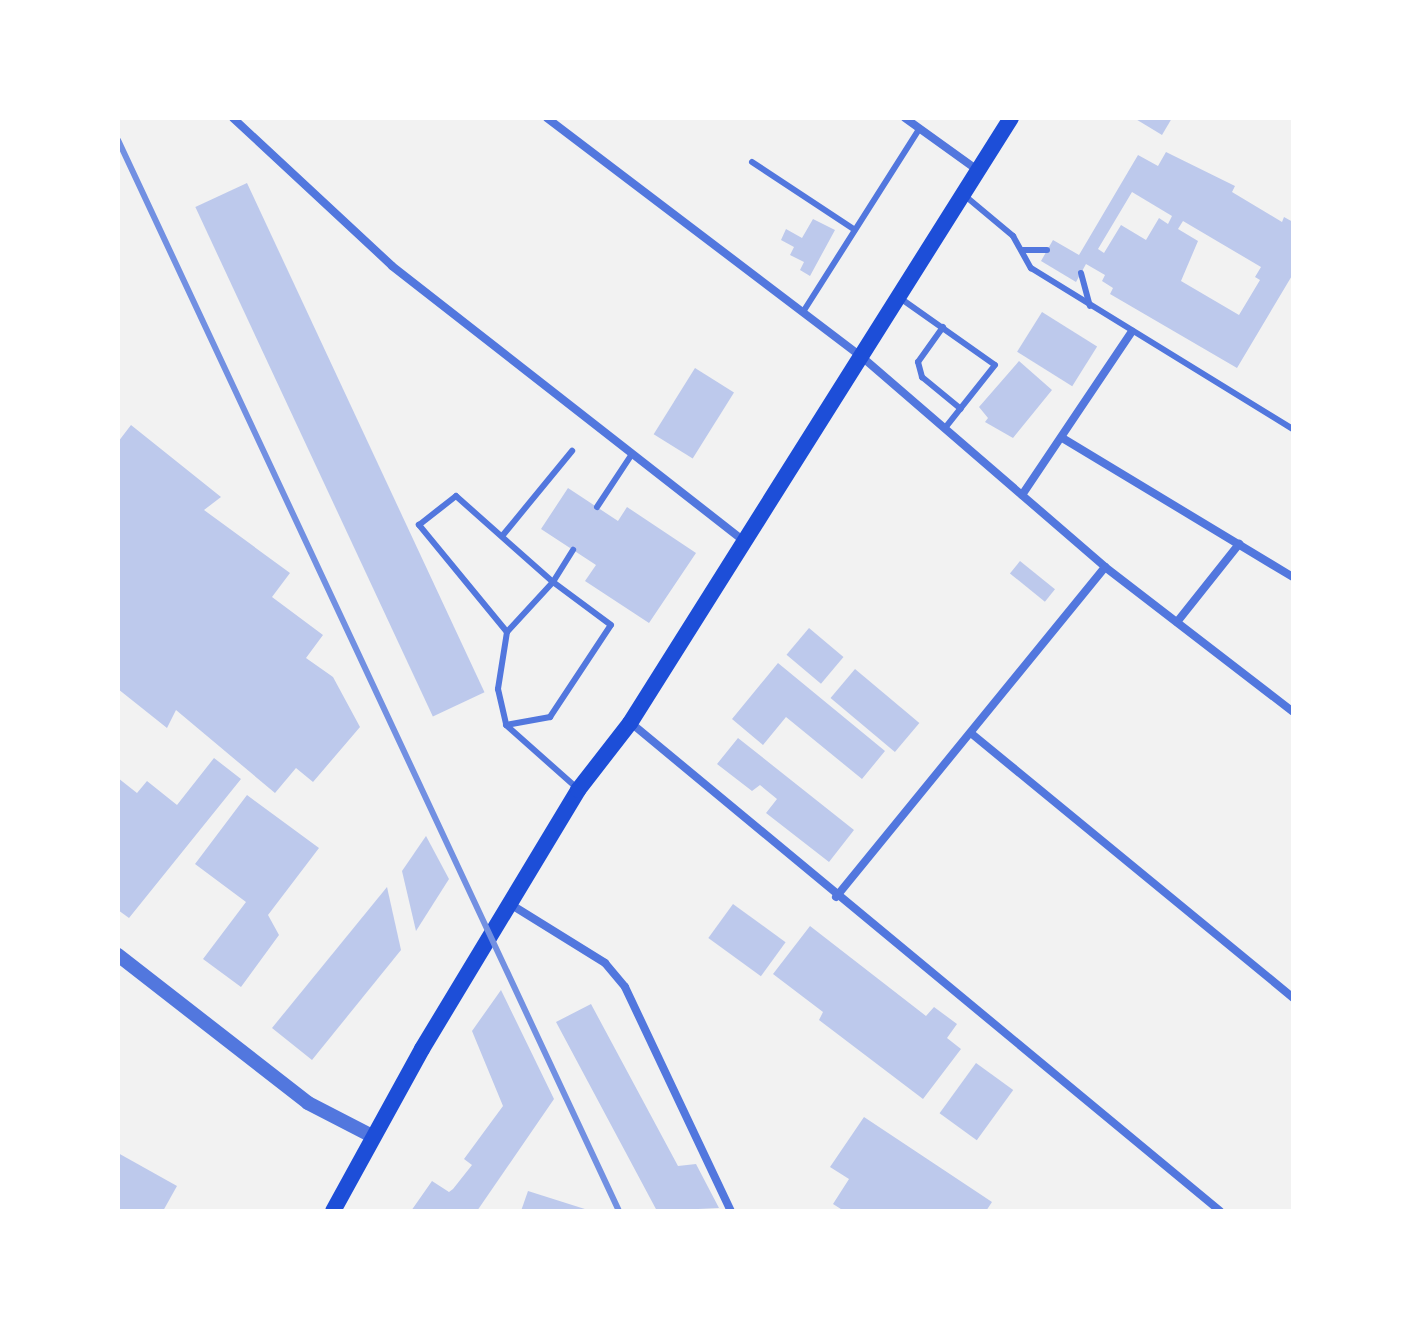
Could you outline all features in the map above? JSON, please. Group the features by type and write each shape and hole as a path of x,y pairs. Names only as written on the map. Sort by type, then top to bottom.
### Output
{"main road":[{"path":"333,1211 372,1136 578,790 630,723 862,357 976,169 1011,118"}],"street":[{"path":"233,118 392,266 745,542"},
{"path":"547,118 862,357 1105,567 1293,712"},
{"path":"905,118 976,169"},
{"path":"1022,495 1064,439 1132,331"},
{"path":"1064,439 1293,577"},
{"path":"1177,622 1239,544"},
{"path":"836,897 972,734 1105,567"},
{"path":"630,723 836,897 1220,1211"},
{"path":"972,734 1293,998"},
{"path":"510,904 605,963 625,987 731,1211"},
{"path":"118,955 308,1103 372,1136"}],"lane":[{"path":"803,312 919,129"},
{"path":"752,162 855,230"},
{"path":"961,193 1013,236 1031,268 1293,429"},
{"path":"1023,250 1047,250"},
{"path":"1081,273 1090,306"},
{"path":"899,297 995,365 945,428"},
{"path":"943,327 918,362 922,377 961,409"},
{"path":"503,535 572,451"},
{"path":"597,507 632,454"},
{"path":"506,725 550,717 611,625 553,582 456,496 419,525 507,632"},
{"path":"573,550 553,582 507,632 498,689 506,725 578,790"}],"building":[{"path":"1134,118 1172,118 1162,135"},
{"path":"1166,152 1235,186 1232,192 1282,222 1284,217 1293,222 1293,274 1237,368 1110,294 1113,288 1102,281 1105,275 1086,264 1076,282 1041,261 1053,240 1079,255 1138,155 1158,166","holes":["1132,192 1172,216 1168,224 1159,218 1146,240 1121,225 1104,253 1098,249","1183,221 1261,267 1255,277 1260,280 1239,315 1181,281 1198,241 1178,229"]},
{"path":"247,183 485,692 433,716 195,207"},
{"path":"813,219 835,230 810,276 800,270 804,262 790,255 794,247 781,240 786,229 802,238"},
{"path":"1042,312 1097,346 1072,386 1017,352"},
{"path":"1019,361 1052,390 1013,438 985,422 988,418 979,407"},
{"path":"695,368 734,392 693,459 654,434"},
{"path":"131,425 221,497 204,510 290,573 272,597 323,635 306,658 333,677 360,727 313,782 296,768 275,793 176,710 167,728 118,689 118,442"},
{"path":"568,488 618,521 627,507 696,553 649,623 585,581 596,565 541,529"},
{"path":"1020,561 1055,589 1045,602 1010,573"},
{"path":"809,628 843,657 821,684 787,655"},
{"path":"778,663 885,751 862,779 786,717 763,745 732,719"},
{"path":"855,669 919,723 895,752 831,698"},
{"path":"738,738 854,830 829,862 766,813 777,799 760,785 752,791 717,764"},
{"path":"214,758 241,779 129,918 118,910 118,778 137,793 147,781 177,805"},
{"path":"247,795 319,848 268,915 279,935 241,987 203,959 246,902 195,864"},
{"path":"426,836 449,879 416,931 402,871"},
{"path":"387,887 401,950 312,1060 272,1028"},
{"path":"733,904 786,942 761,976 708,938"},
{"path":"810,926 926,1016 934,1007 957,1024 947,1038 961,1049 923,1099 819,1020 823,1012 773,974"},
{"path":"501,990 554,1099 477,1211 411,1211 432,1181 449,1192 453,1189 472,1165 464,1159 503,1106 472,1031"},
{"path":"591,1004 678,1166 696,1164 719,1208 657,1211 556,1022"},
{"path":"976,1063 1013,1090 977,1140 940,1113"},
{"path":"864,1117 992,1202 986,1211 844,1211 833,1204 849,1179 830,1167"},
{"path":"118,1153 177,1186 163,1211 118,1211"},
{"path":"528,1191 588,1210 588,1211 521,1211"}],"railway":[{"path":"118,140 619,1211"}]}
